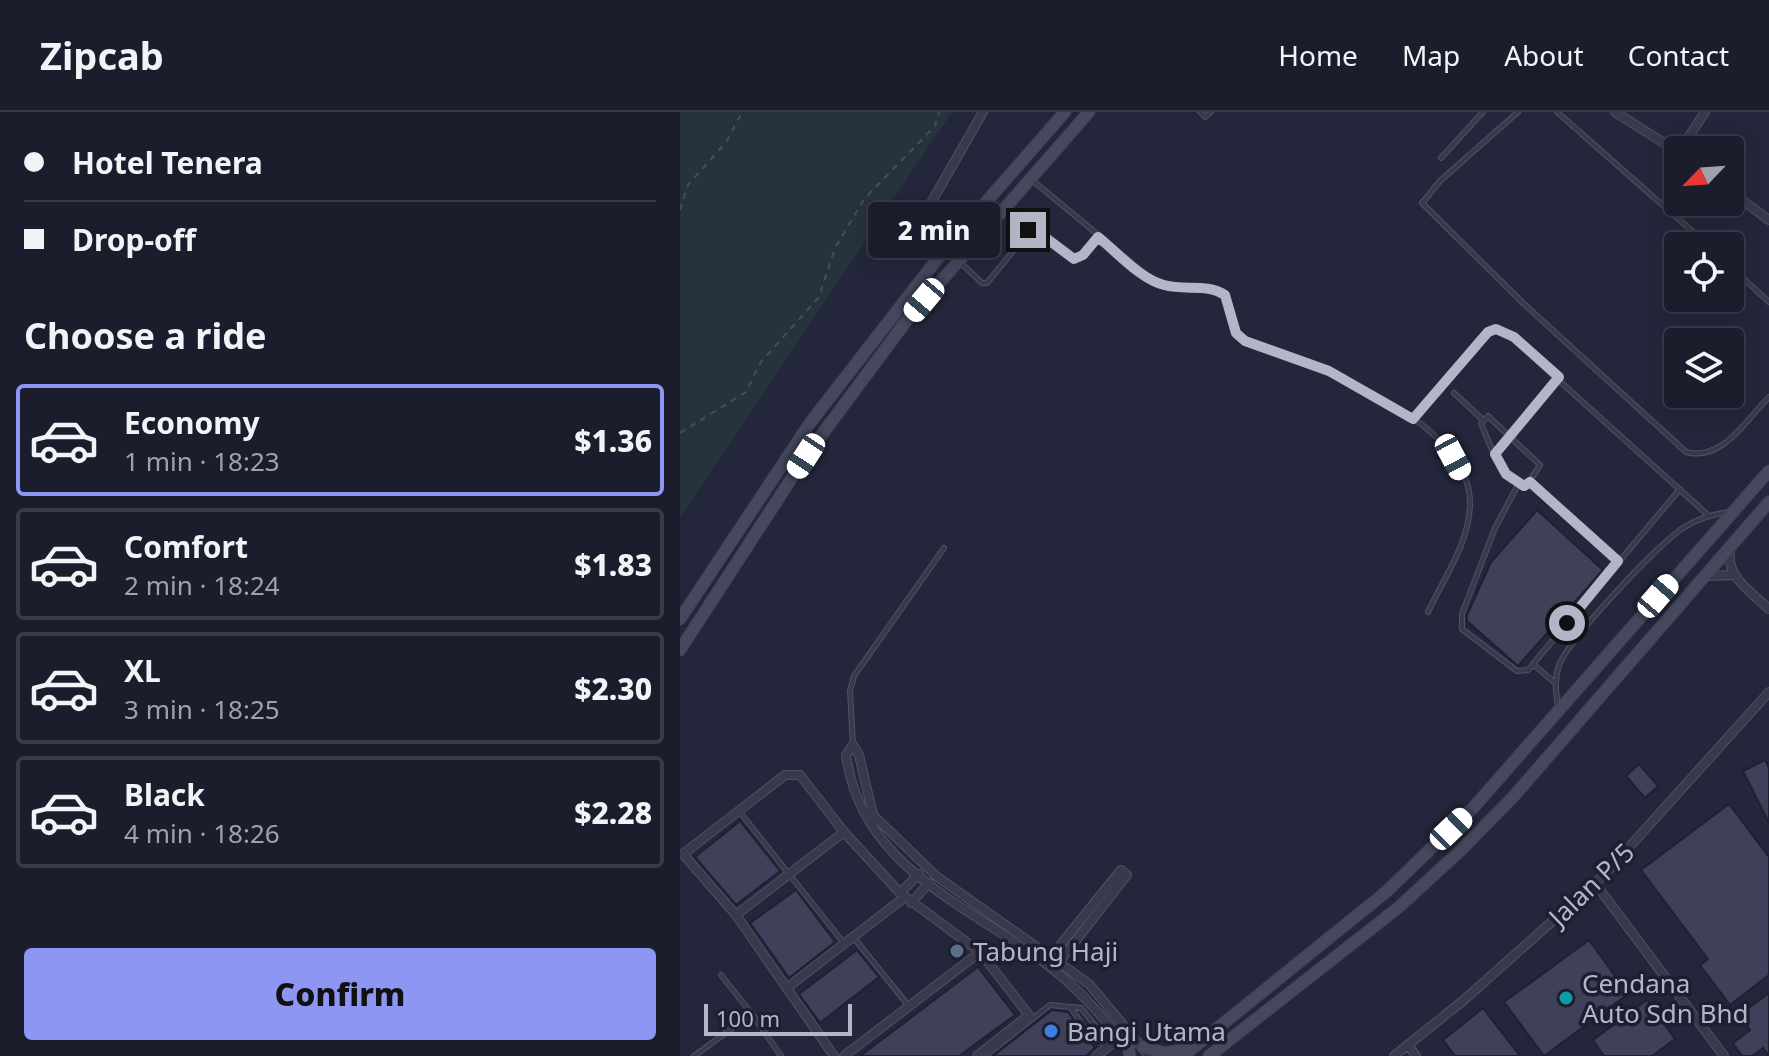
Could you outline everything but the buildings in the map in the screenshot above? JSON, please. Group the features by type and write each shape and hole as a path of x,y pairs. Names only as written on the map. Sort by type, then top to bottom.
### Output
{"main road":[{"path":"680,619 810,423 945,249 1065,112"},
{"path":"680,650 806,456 907,320 1089,112"},
{"path":"1134,1050 1165,1053 1199,1050 1386,892 1492,788 1769,471"},
{"path":"1209,1056 1399,907 1460,851 1514,796 1769,502"},
{"path":"1183,1056 1255,1020"}],"street":[{"path":"945,249 933,229 932,201 983,112"},
{"path":"1615,112 1664,142"},
{"path":"1689,136 1705,112"},
{"path":"1744,201 1769,220"},
{"path":"1732,545 1729,559 1734,575 1769,609"},
{"path":"1702,578 1717,573 1734,575"},
{"name":"Jalan P/5","path":"1394,1056 1595,883 1769,692"},
{"path":"1134,1050 1089,984 1052,963 928,885 874,831 858,805 846,755 853,745 859,755 873,815 926,868 1052,963 1098,1026 1134,1050"},
{"path":"834,1056 736,915 683,854 785,775 800,775 844,832 905,898 980,952 1029,1015 977,1056"},
{"path":"736,915 844,832"},
{"path":"905,898 917,876 926,868"},
{"path":"1121,870 1127,875 1052,963 1121,870"},
{"path":"788,987 936,876"},
{"path":"1595,883 1724,1056"},
{"path":"844,1056 980,952"},
{"path":"1408,1045 1416,1056"},
{"path":"1096,1056 1108,1046 1134,1050"}],"lane":[{"path":"1200,112 1205,117 1211,112"},
{"path":"1441,158 1483,112"},
{"path":"1518,112 1440,181 1422,203 1524,304 1686,452 1700,456 1716,452 1769,397"},
{"path":"1557,112 1693,232"},
{"path":"1031,180 1155,282 1167,286 1213,288 1225,295 1236,333 1245,341 1329,371 1413,419 1453,457 1465,480 1470,502 1467,533 1428,612"},
{"path":"958,260 982,283 987,283 1031,229 1074,259 1083,255 1098,237"},
{"path":"1744,279 1769,302"},
{"path":"1413,419 1480,338 1496,329 1514,337 1708,515"},
{"path":"1495,454 1559,377"},
{"path":"1454,393 1482,419 1482,426 1506,474 1524,486 1530,482 1540,465 1488,416 1482,419"},
{"path":"1530,482 1618,561"},
{"path":"1519,483 1495,528 1462,614 1462,629 1517,671 1528,670 1680,489"},
{"path":"1559,710 1555,683 1565,654 1633,574 1675,533 1708,515 1734,511"},
{"path":"853,745 850,691 854,676 944,548"},
{"path":"1533,664 1555,683"},
{"path":"739,811 845,944"},
{"path":"853,937 909,1007"},
{"path":"721,975 781,1056"},
{"path":"985,1056 1050,1005 1081,1008 1098,1026 1108,1046"},
{"path":"1071,1008 1086,1030 1098,1026"},
{"path":"694,1056 752,1014"}],"path":[{"path":"680,210 688,185 727,141 742,112"},
{"path":"680,433 746,392 760,363 819,297 835,248 864,199 935,126 939,112"}],"shaded area":[{"path":"680,112 952,112 680,518"}],"place":[{"name":"Tabung Haji","path":"957,951"},
{"name":"Cendana Auto Sdn Bhd","path":"1566,998"},
{"name":"Bangi Utama","path":"1051,1031"}],"route":[{"path":"1028,230 1034,229 1074,259 1080,258 1098,237 1155,282 1167,286 1213,288 1225,295 1236,333 1245,341 1329,371 1413,419 1480,338 1496,329 1514,337 1559,377 1495,454 1500,466 1524,486 1530,482 1618,561 1567,623"}]}
